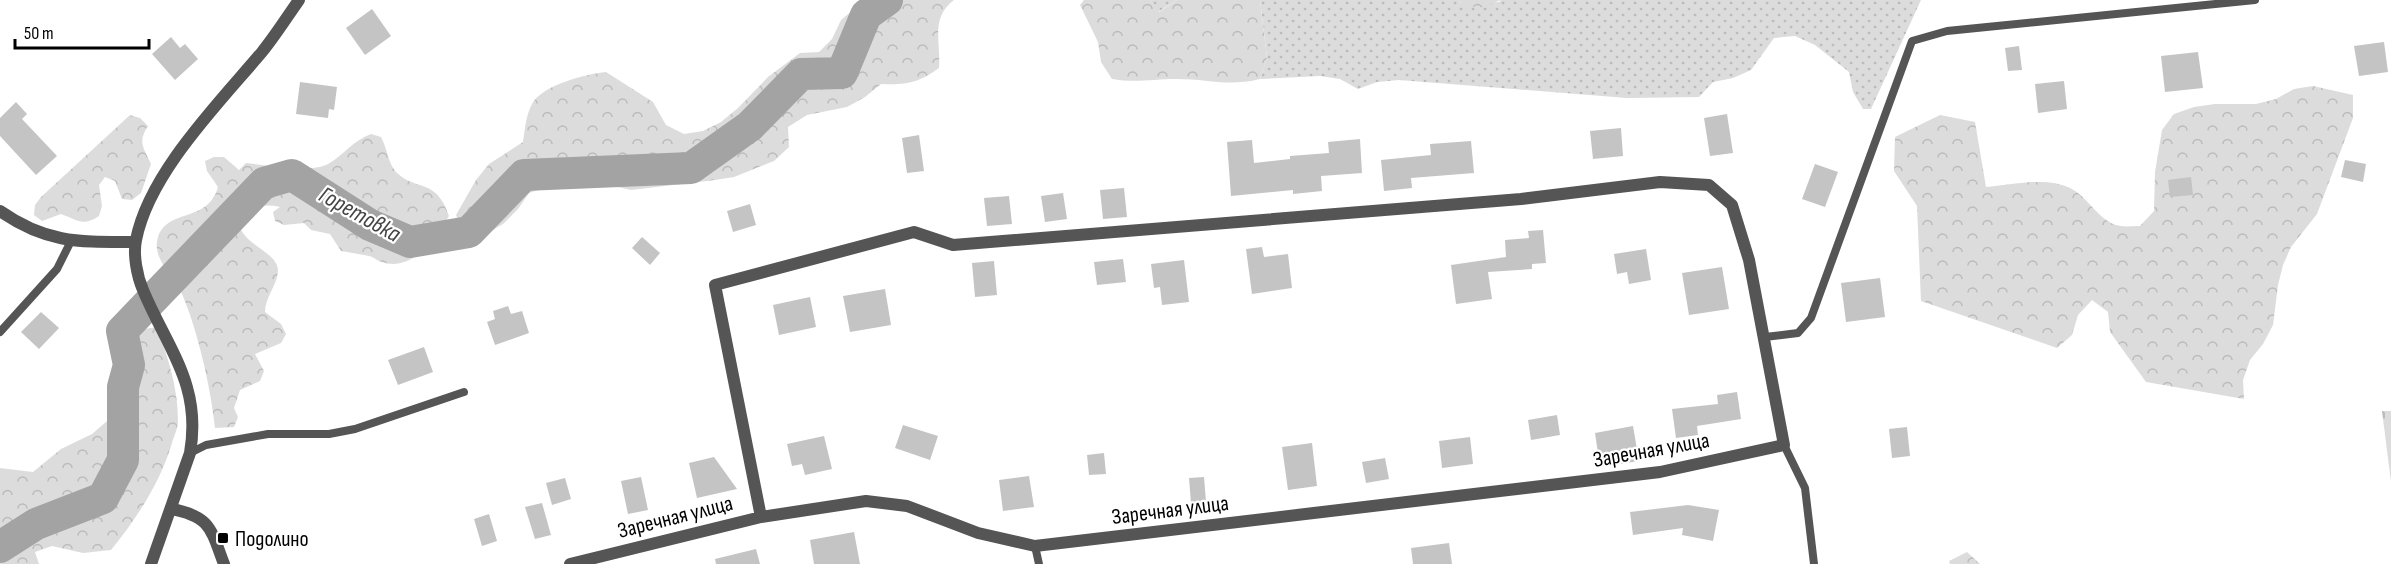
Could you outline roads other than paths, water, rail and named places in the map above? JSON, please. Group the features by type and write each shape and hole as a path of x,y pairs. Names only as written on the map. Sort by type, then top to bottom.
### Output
{"street":[{"path":"151,564 190,453 192,436 188,390 172,347 142,288 137,269 135,242 146,208 172,163 198,126 264,50 299,0"},
{"path":"761,517 715,285 914,232 953,245 1521,199 1660,182 1709,186 1732,205 1749,260 1784,445"},
{"path":"0,211 37,233 71,241 135,242"},
{"name":"Заречная улица","path":"570,564 761,517 866,501 907,506 978,533 1035,546 1660,472 1784,445"},
{"path":"171,509 199,516 210,528 224,564"}],"lane":[{"path":"1765,337 1798,333 1811,318 1912,41 1947,31 2255,0"},
{"path":"0,332 57,269 71,241"},
{"path":"190,453 206,446 268,434 329,434 355,429 464,392"},
{"path":"1784,445 1805,488 1814,564"},
{"path":"1035,546 1039,564"}],"waterway":[{"name":"Горетовка","path":"0,547 36,524 103,498 123,460 123,387 129,365 122,331 264,183 292,175 370,225 410,242 469,232 524,175 691,168 750,126 801,74 842,73 866,15 887,0"}],"place":[{"name":"Подолино","path":"223,538"}]}
